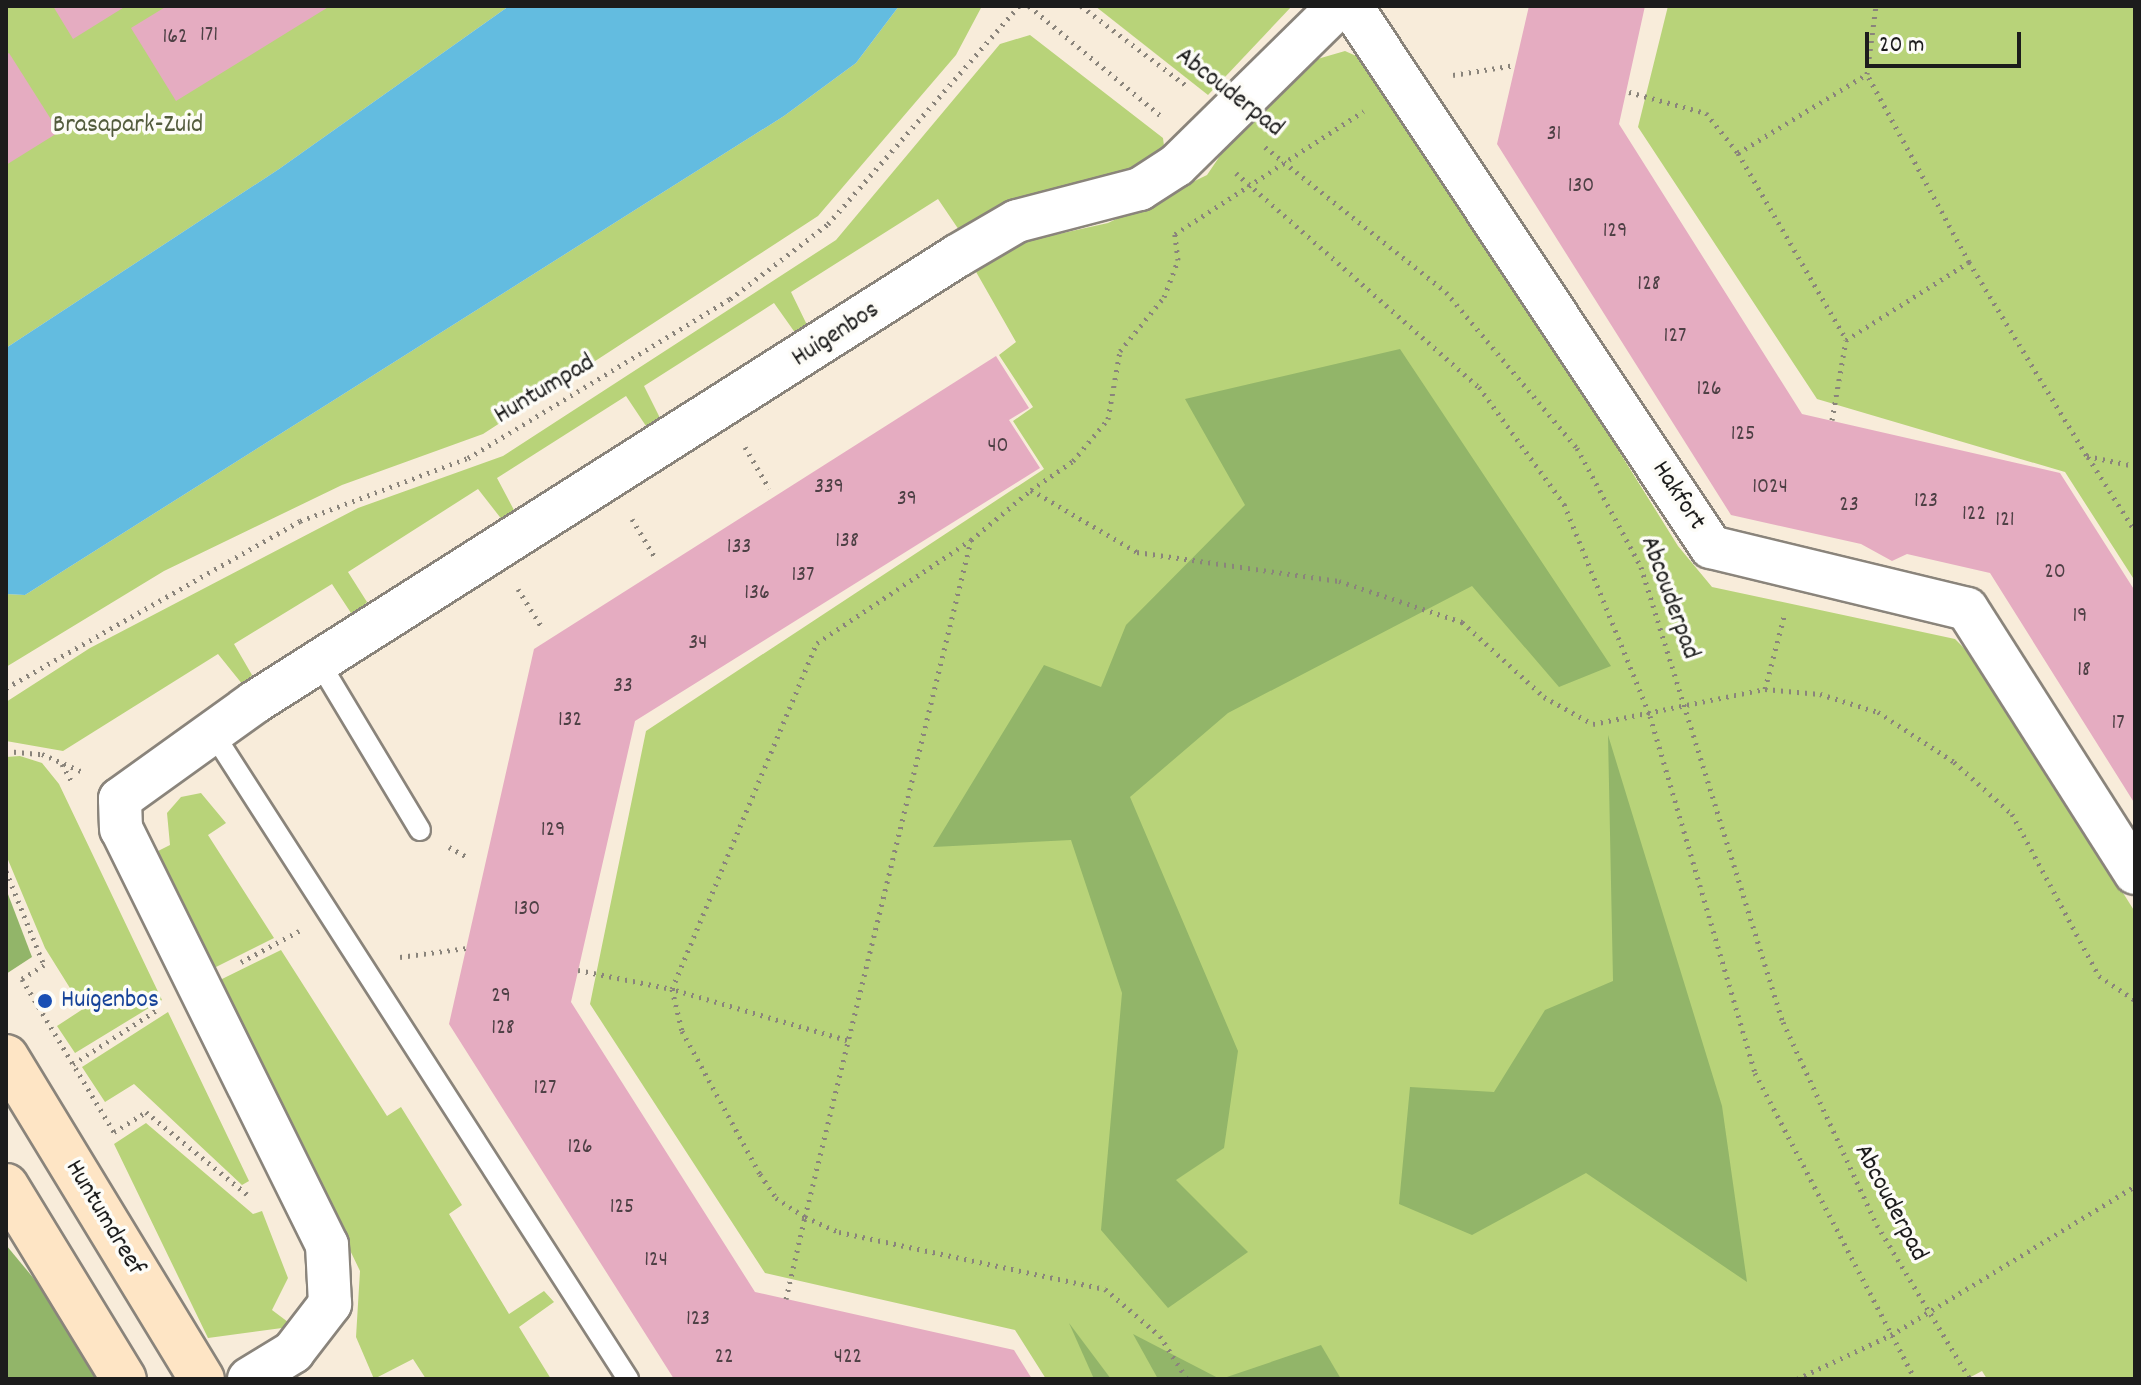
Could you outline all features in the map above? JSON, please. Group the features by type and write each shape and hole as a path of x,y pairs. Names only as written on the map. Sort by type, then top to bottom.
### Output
{"street":[{"name":"Huigenbos","path":"128,790 319,662 957,256 1017,221 1140,189 1210,130 1339,6"},
{"name":"Hakfort","path":"1351,6 1409,83 1711,547 1967,609 2135,873"},
{"path":"128,790 120,799 121,829 327,1245 330,1304 293,1352 249,1379"},
{"name":"Huntumdreef","path":"6,1057 202,1379"},
{"path":"6,1186 124,1379"}],"lane":[{"path":"319,662 420,830"},
{"path":"213,733 324,916 358,963 628,1379"}],"path":[{"name":"Huntumpad","path":"6,688 300,521 468,458 730,299 828,224 1019,6"},
{"name":"Abcouderpad","path":"1029,6 1210,130 1285,161 1446,292 1577,448 1641,567 1783,1022 1830,1132 1927,1313 1970,1379"},
{"name":"Abcouderpad","path":"1081,6 1210,130 1251,184 1479,387 1564,504 1650,716 1755,1073 1915,1379"},
{"path":"1876,6 1867,74 1969,262 2135,531"},
{"path":"1187,1379 1160,1336 1105,1289 839,1232 805,1217 776,1198 682,1031 672,989 817,643 971,540 1031,490 1073,461 1108,419 1120,351 1164,297 1178,260 1175,234 1409,83 1515,65"},
{"path":"1738,153 1867,74"},
{"path":"1629,92 1706,113 1738,153 1846,340 1832,420"},
{"path":"1846,340 1969,262"},
{"path":"2087,456 2135,466"},
{"path":"1031,490 1137,552 1339,581 1462,622 1570,717 1593,724 1686,710 1765,689 1820,694 1878,712 1954,762 2012,814 2099,976 2135,1000"},
{"path":"786,1299 971,540"},
{"path":"1765,689 1798,568"},
{"path":"6,751 42,754 128,790"},
{"path":"6,871 44,965 22,979 114,1132 146,1112 251,1197 293,1178"},
{"path":"244,961 324,916"},
{"path":"358,963 467,948"},
{"path":"578,970 672,989 847,1040"},
{"path":"73,1064 160,1008"},
{"path":"1797,1379 1891,1335 2135,1186"}],"green space":[{"name":"Brasapark-Zuid","path":"6,6 509,6 279,169 6,348"},
{"path":"899,6 982,6 956,55 818,216 483,434 342,485 164,571 6,667 6,594 25,595 784,116 856,63"},
{"path":"1095,6 1292,6 1208,95"},
{"path":"1668,6 2135,6 2135,581 2065,472 1817,399 1638,127"},
{"path":"1030,35 1163,138 1164,146 1131,168 1016,199 959,230 938,199 791,292 808,327 796,334 774,303 644,386 661,420 646,426 626,396 497,478 515,512 503,521 478,489 348,572 367,602 358,612 351,613 332,584 234,644 252,675 243,685 218,654 63,751 6,741 6,702 90,648 358,508 503,456 836,240 1000,44"},
{"path":"1345,51 1379,66 1678,546 1712,587 1955,639 1980,664 2135,912 2135,1379 1987,1379 1982,1371 1967,1379 1046,1379 1015,1330 765,1273 590,1004 646,731 1044,469 1013,421 1033,407 999,355 1016,342 975,270 1027,241 1108,223 1207,175 1228,144 1314,60"},
{"path":"1400,349 1611,666 1559,687 1472,586 1228,713 1130,797 1238,1051 1224,1148 1176,1180 1248,1252 1168,1308 1101,1230 1122,993 1071,840 933,847 1044,665 1101,687 1126,625 1245,505 1185,399"},
{"path":"1608,735 1722,1106 1747,1282 1586,1173 1472,1235 1399,1204 1410,1087 1494,1092 1545,1010 1613,981"},
{"path":"20,756 42,763 59,784 162,1000 75,1053 57,1026 83,1009 45,948 6,855 6,757"},
{"path":"201,793 226,823 208,835 274,938 214,968 158,851 170,845 167,813 181,797"},
{"path":"6,889 32,957 6,974"},
{"path":"281,950 387,1116 401,1107 462,1205 449,1214 509,1314 544,1291 554,1302 519,1327 551,1379 426,1379 413,1359 374,1379 356,1337 360,1271 220,980"},
{"path":"168,1012 249,1181 242,1185 134,1084 105,1102 82,1067"},
{"path":"146,1123 253,1214 262,1211 288,1278 272,1310 288,1322 282,1328 208,1338 114,1144"},
{"path":"6,1245 94,1351 111,1379 6,1379"},
{"path":"1069,1323 1111,1379 1094,1379"},
{"path":"1133,1334 1220,1379 1158,1379"},
{"path":"1321,1345 1341,1379 1221,1379"}],"water":[{"path":"509,6 899,6 856,63 784,116 25,595 6,594 6,348 279,169"}],"building":[{"path":"53,6 126,6 73,39"},
{"path":"167,6 330,6 176,101 131,28"},
{"path":"1529,6 1645,6 1619,124 1802,414 2060,473 2135,591 2135,804 1990,573 1907,554 1892,561 1861,544 1731,515 1497,144"},
{"path":"9,53 59,132 6,165 6,55"},
{"path":"996,356 1029,408 1009,420 1040,468 635,721 571,1002 755,1292 1014,1350 1032,1379 674,1379 449,1024 534,649"}],"place":[{"name":"Huigenbos","path":"45,1001"}]}
